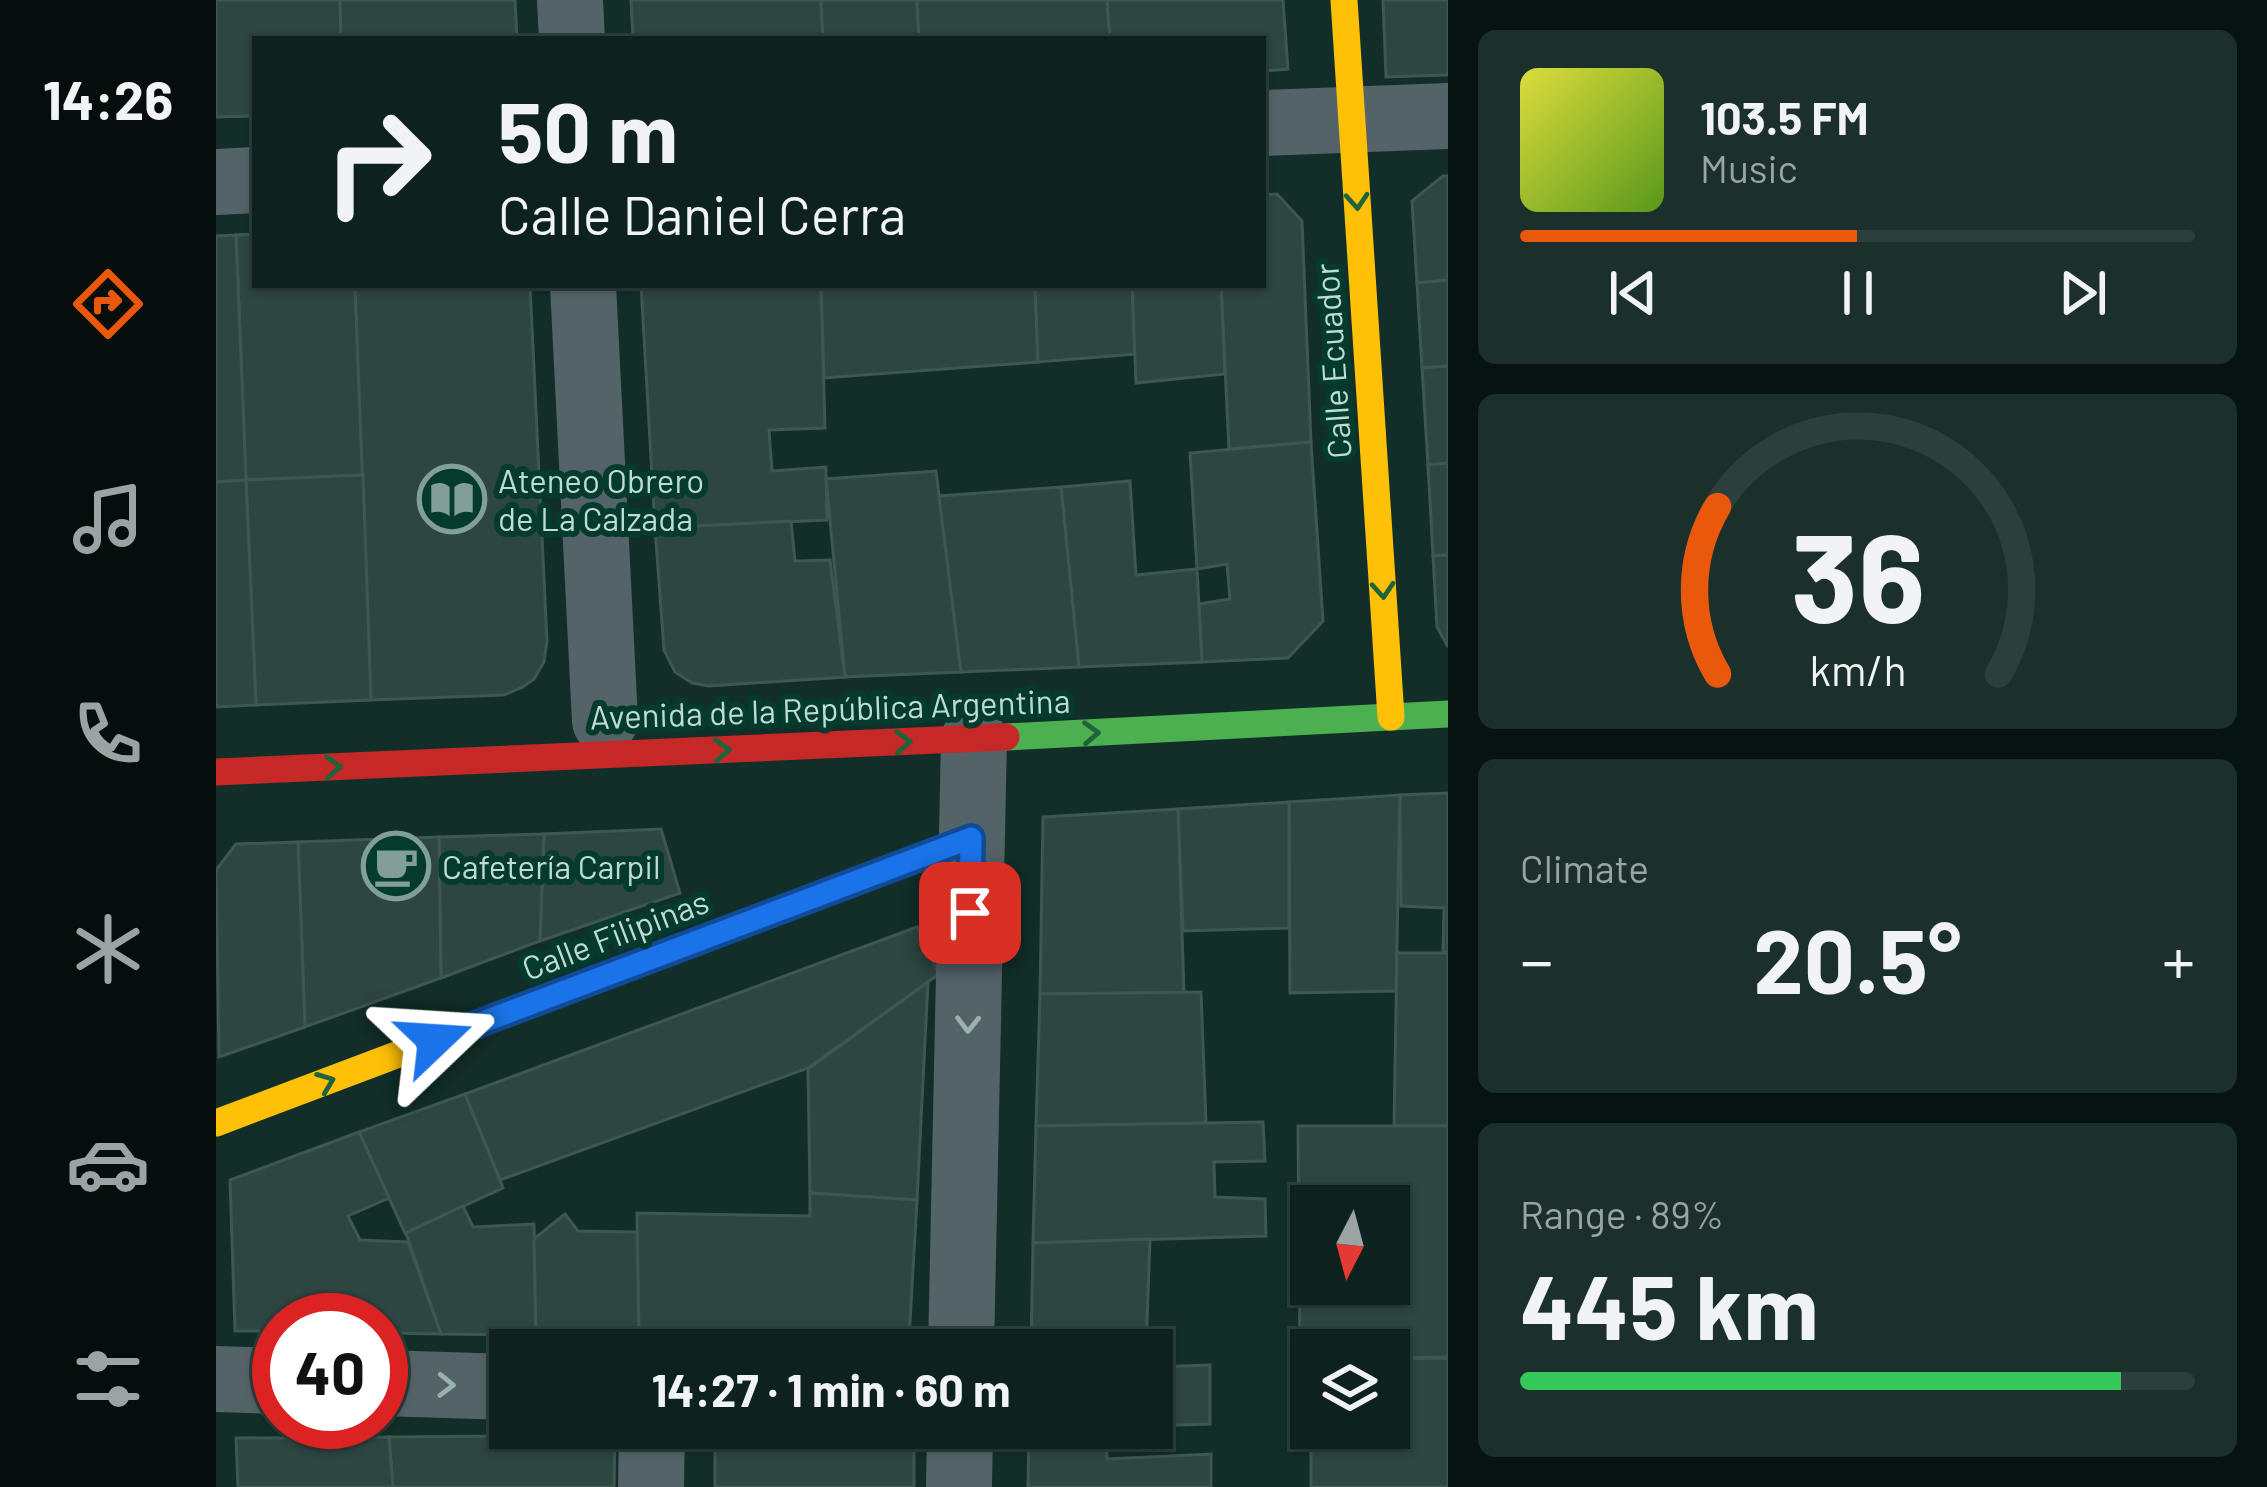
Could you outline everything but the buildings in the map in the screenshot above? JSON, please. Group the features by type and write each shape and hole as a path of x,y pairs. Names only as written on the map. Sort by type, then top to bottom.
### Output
{"street":[{"path":"570,0 572,36"},
{"name":"Calle Ecuador","path":"1344,0 1390,717"},
{"path":"1266,123 1448,116"},
{"path":"216,182 252,180"},
{"path":"583,288 605,721"},
{"name":"Avenida de la República Argentina","path":"216,772 1448,714"},
{"path":"961,1329 974,739"},
{"name":"Calle Filipinas","path":"216,1123 971,838"},
{"path":"216,1379 252,1380"},
{"path":"408,1384 489,1386"},
{"path":"651,1487 652,1449"},
{"path":"959,1487 960,1449"}],"traffic: fast":[{"path":"1006,737 1448,714"}],"traffic: slow":[{"path":"1344,0 1391,717"},
{"path":"216,1123 971,838"}],"traffic: jam":[{"path":"216,772 1006,737"}],"place":[{"name":"Ateneo Obrero de La Calzada","path":"452,499"},
{"name":"Cafetería Carpil","path":"396,866"}],"route":[{"path":"435,1040 971,838 970,913"}]}
